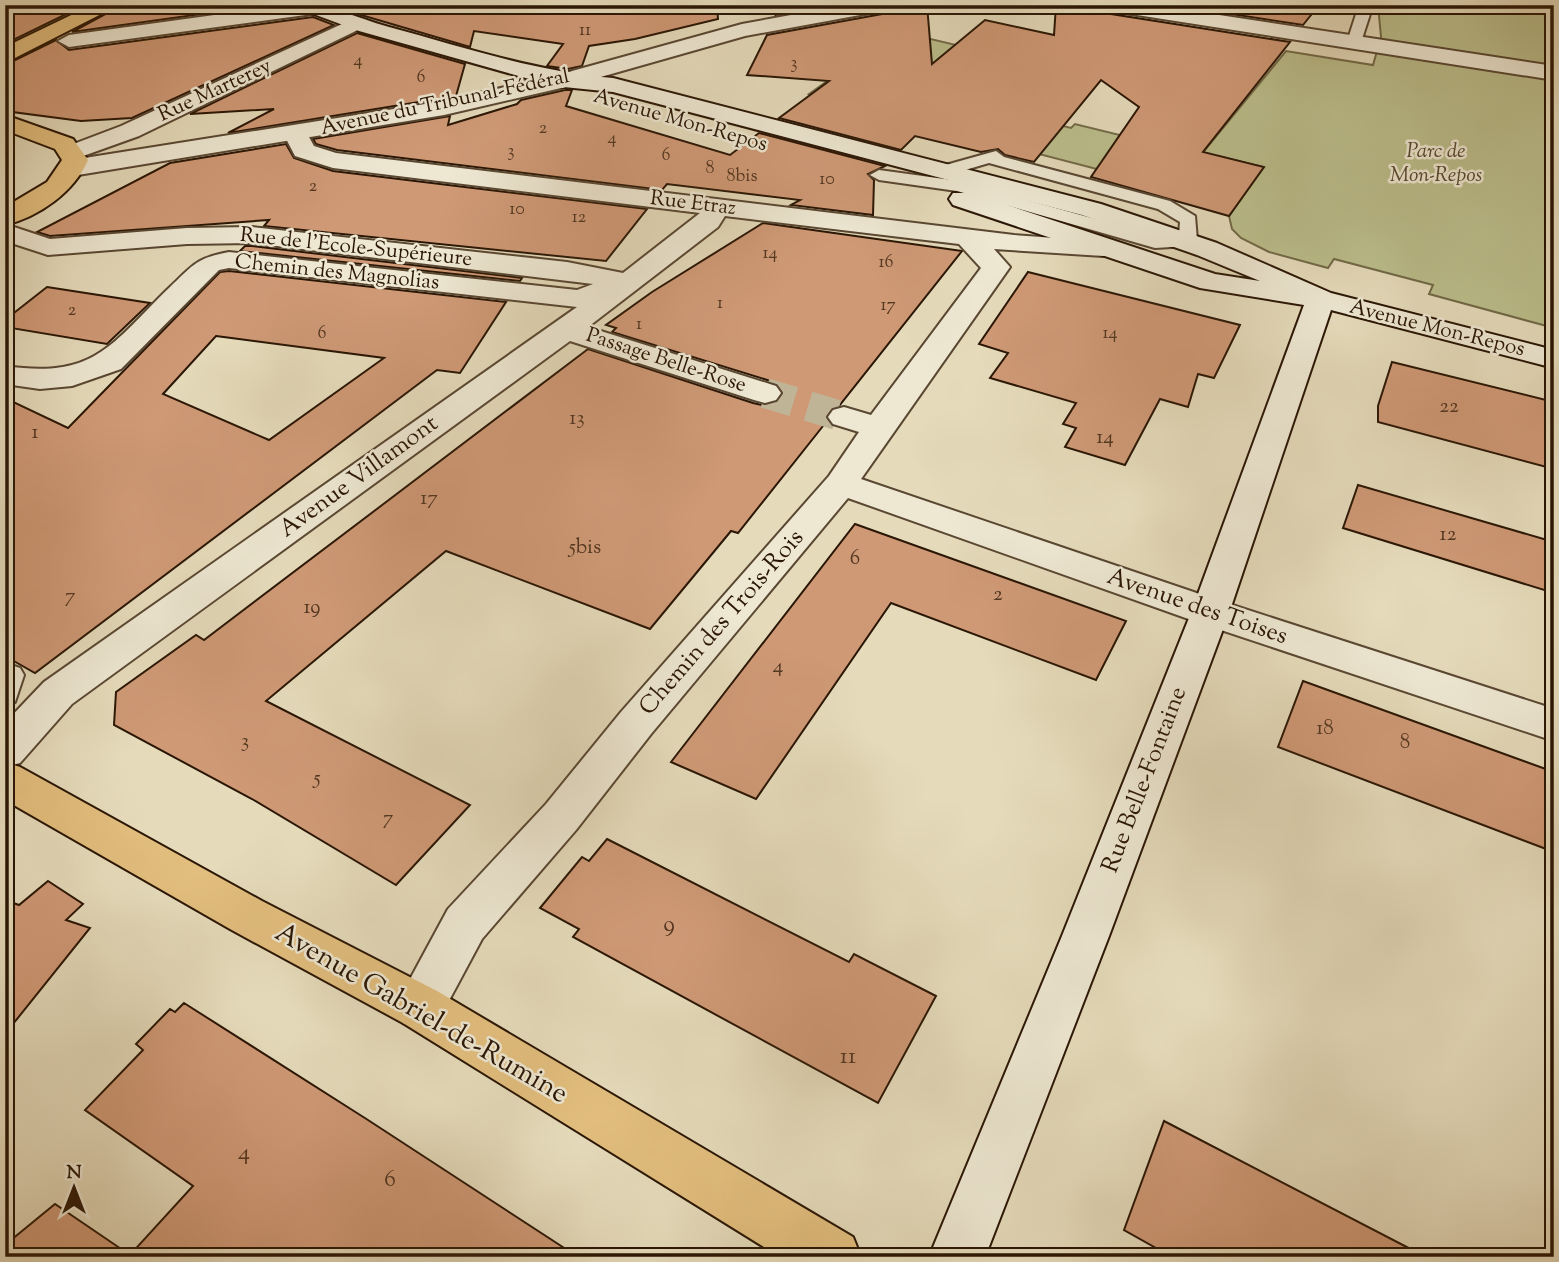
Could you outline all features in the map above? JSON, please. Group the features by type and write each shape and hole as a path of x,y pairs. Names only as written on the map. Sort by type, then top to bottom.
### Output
{"main road":[{"path":"5,56 109,5"},
{"path":"5,122 55,140 72,161 54,187 26,207 5,217"},
{"name":"Avenue Gabriel-de-Rumine","path":"5,779 246,915 420,1007 833,1257"}],"street":[{"name":"Avenue du Tribunal-Fédéral","path":"72,161 295,133 444,108 562,81 742,30 882,5"},
{"path":"1111,5 1554,74"},
{"path":"69,41 310,7 357,17 562,81"},
{"name":"Rue Marterey","path":"72,161 357,17"},
{"name":"Avenue Mon-Repos","path":"562,81 613,85 1060,199 1188,240 1256,267 1321,299"},
{"name":"Avenue Mon-Repos","path":"562,81 591,99 879,175 999,210 1103,248 1230,287 1321,299 1554,359"},
{"name":"Rue Etraz","path":"295,133 304,151 333,160 968,238 1103,248"},
{"name":"Avenue Villamont","path":"5,751 58,692 566,330 625,282 709,221 716,207"},
{"name":"Rue de l'Ecole-Supérieure","path":"5,232 48,247 187,236 252,235 567,270 625,282"},
{"name":"Chemin des Trois-Rois","path":"420,1007 465,924 561,817 636,723 841,484 996,267 968,238"},
{"name":"Chemin des Magnolias","path":"5,375 40,380 72,377 110,362 210,264 229,260 580,299 625,282"},
{"name":"Rue Belle-Fontaine","path":"957,1257 1072,972 1210,612 1294,367 1321,299"},
{"name":"Passage Belle-Rose","path":"566,330 765,393"},
{"path":"844,417 879,428"},
{"name":"Avenue des Toises","path":"841,484 1210,612 1554,725"}],"lane":[{"path":"1354,42 1366,5"},
{"path":"879,175 959,187 1155,242 1188,240 1189,220 1164,205 992,157 948,170"},
{"path":"5,673 10,675 5,695"}],"green space":[{"name":"Parc de Mon-Repos","path":"1378,5 1554,5 1554,328 1429,294 1433,285 1334,259 1328,268 1269,252 1241,238 1232,229 1229,216 1263,167 1218,156 1189,193 809,94 897,31 1032,63 973,104 1071,128 1075,124 1201,155 1286,51 1373,65 1381,37"}],"building":[{"path":"5,5 85,5 5,44"},
{"path":"122,5 266,5 72,32"},
{"path":"327,5 717,5 718,19 635,39 589,46 582,66 568,69 547,66 563,44 474,31 470,47"},
{"path":"781,5 830,5 776,15"},
{"path":"895,5 927,5 932,64 985,20 1054,35 1056,5 1098,5 1111,14 1290,42 1203,152 1264,167 1229,216 1091,177 1139,107 1101,80 1034,162 1005,155 998,149 981,152 915,136 901,150 779,118 829,81 747,75 767,35 882,14"},
{"path":"1172,5 1319,5 1303,25"},
{"path":"313,17 334,25 132,118 81,121 5,111 5,65 56,40 69,50"},
{"path":"357,33 465,64 456,96 228,133 274,109 190,114"},
{"path":"572,90 566,106 730,155 759,133 885,166 868,174 874,180 873,215 791,205 800,200 667,184 662,190 337,150 316,144 313,139 450,116 448,125 517,104 521,100"},
{"path":"286,144 294,158 333,171 647,209 606,261 264,226 269,220 50,236 37,232 170,163"},
{"path":"763,223 962,251 839,406 831,408 825,417 827,421 738,533 731,531 650,629 446,551 266,701 470,805 396,885 252,799 114,725 116,692 196,635 204,640 588,349 753,403 766,406 778,402 784,393 777,383 612,332 616,328 606,325 652,292"},
{"path":"245,246 522,278 520,281 240,251"},
{"path":"220,272 506,302 460,373 437,370 35,673 5,656 5,398 68,428","holes":["216,336 384,358 269,440 163,394"]},
{"path":"1028,272 1240,325 1214,378 1198,374 1188,407 1160,399 1125,465 1065,447 1076,428 1063,424 1076,403 990,378 1008,353 979,344"},
{"path":"47,287 150,303 107,344 5,327 5,320"},
{"path":"1392,362 1554,402 1554,469 1378,422 1378,406"},
{"path":"1358,485 1554,542 1554,593 1343,528"},
{"path":"855,524 1126,621 1096,680 891,603 756,799 671,762"},
{"path":"1303,681 1554,772 1554,852 1278,747"},
{"path":"607,839 849,962 854,954 936,996 878,1103 573,937 579,929 540,908 582,857 589,861"},
{"path":"48,881 83,904 66,920 90,928 5,1034 5,900 19,905"},
{"path":"184,1003 578,1257 5,1257 5,1245 55,1204 130,1255 193,1186 85,1110 143,1050 136,1044 170,1009 175,1012"},
{"path":"1164,1121 1426,1257 1172,1257 1124,1230"}],"tunnel":[{"path":"765,393 844,417"}]}
